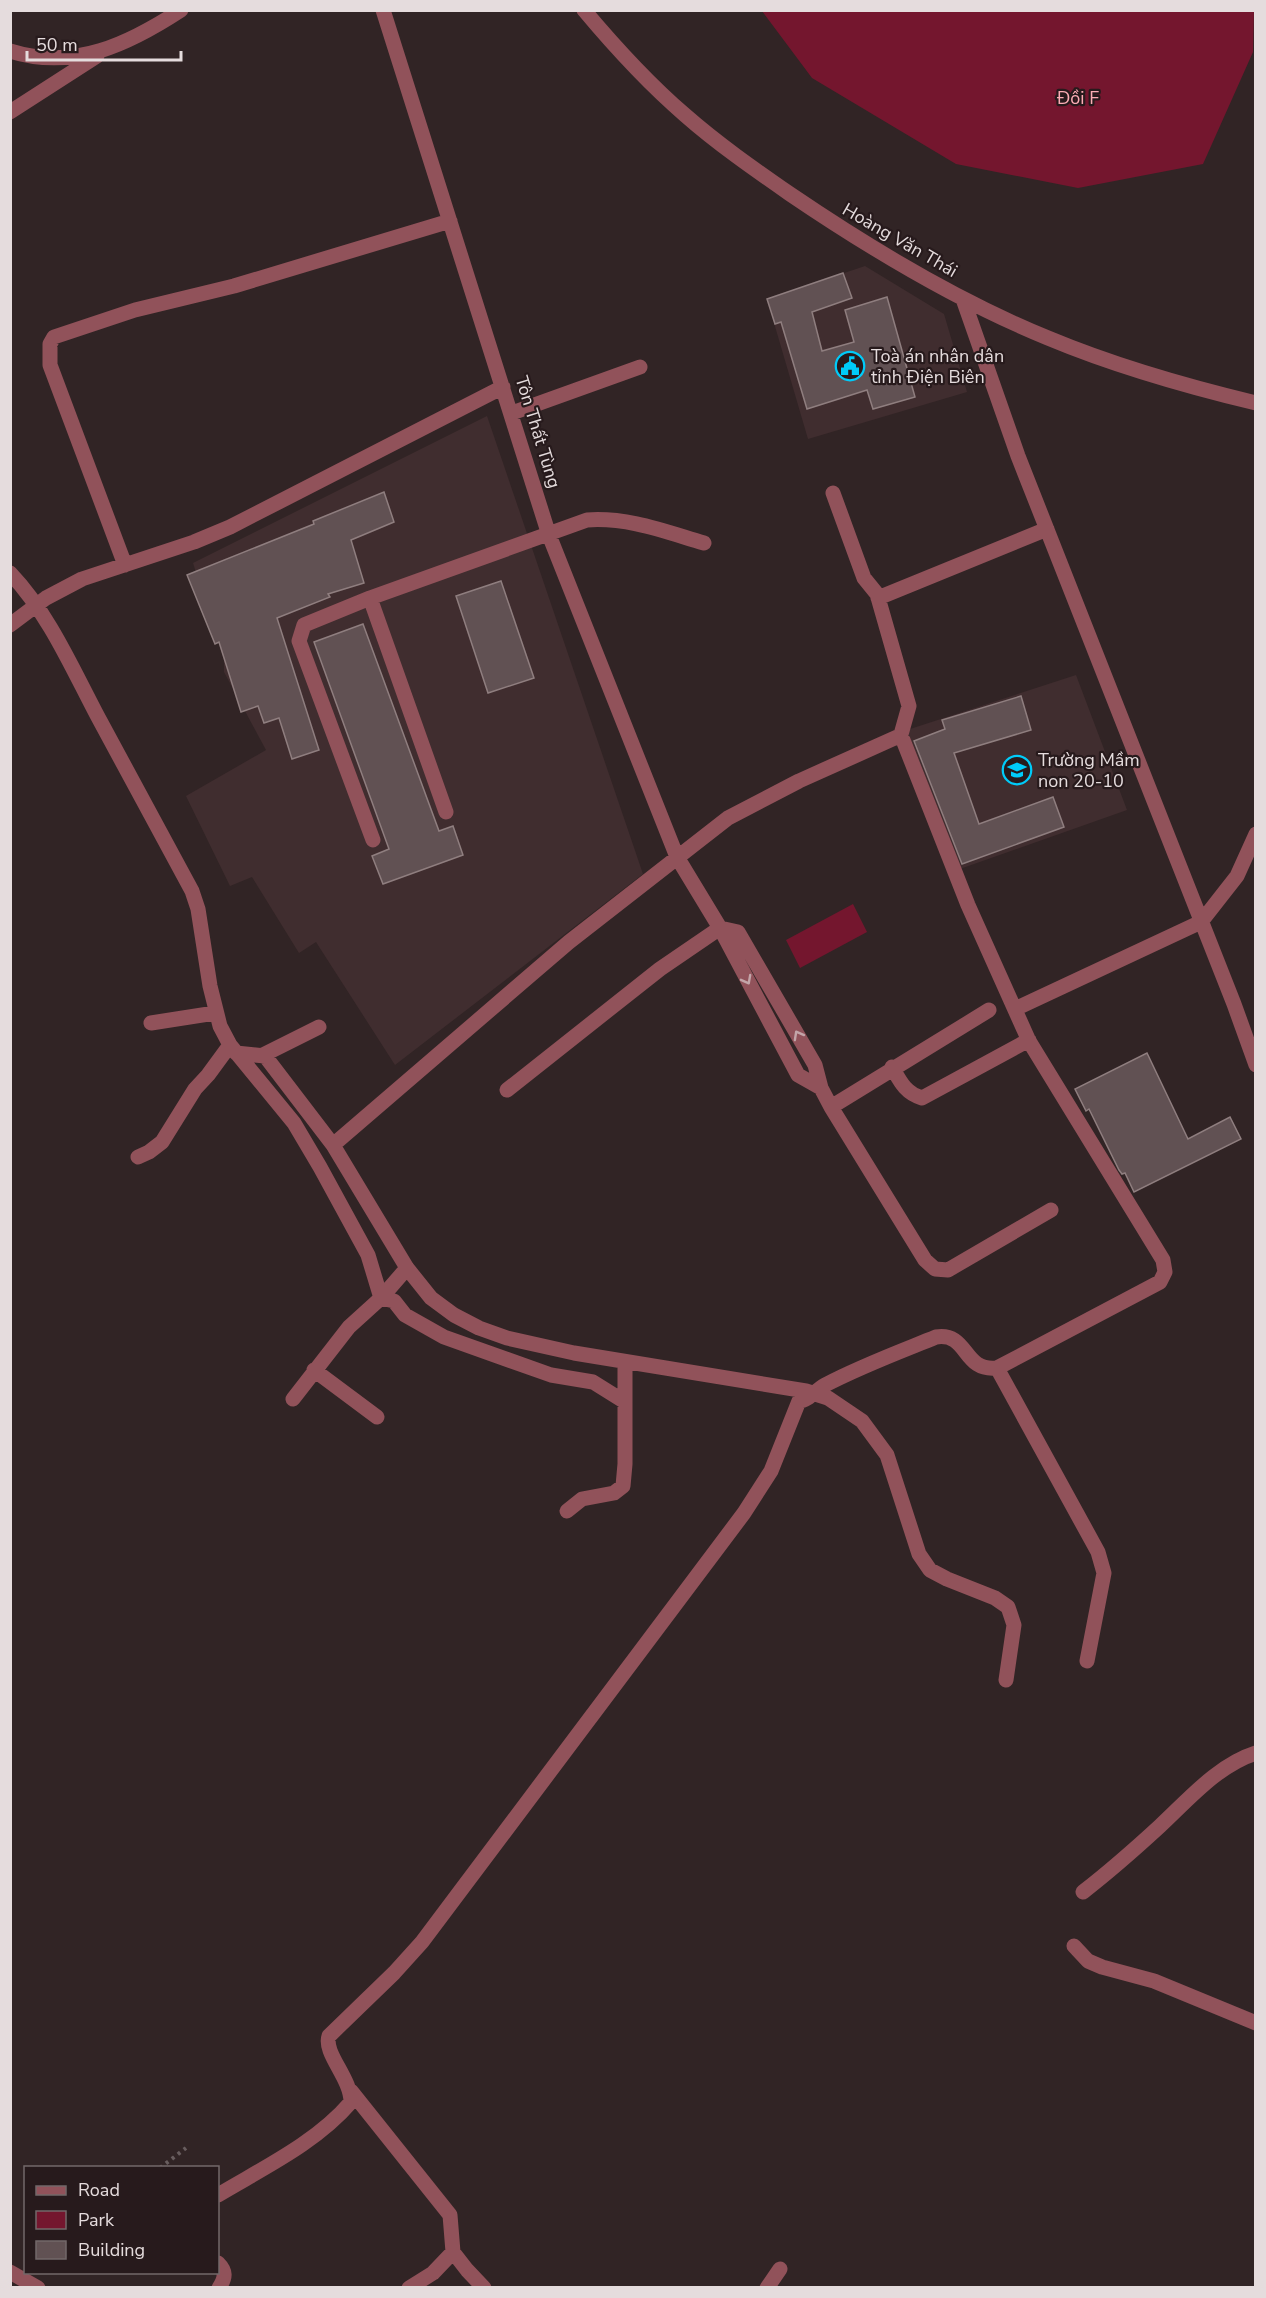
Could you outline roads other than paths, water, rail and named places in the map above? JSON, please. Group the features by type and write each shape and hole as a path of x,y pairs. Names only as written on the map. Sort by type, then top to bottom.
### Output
{"street":[{"path":"10,112 104,51 137,37 181,10"},
{"name":"Tôn Thất Tùng","path":"383,10 512,412 549,535 677,857 720,928 798,1075 821,1088 831,1107"},
{"name":"Hoàng Văn Thái","path":"584,10 684,115 742,161 834,224 963,298 1046,338 1109,362 1190,387 1256,403"},
{"path":"10,51 49,58 78,57 104,51"},
{"path":"125,564 50,365 50,344 54,337 135,310 234,286 450,221"},
{"path":"963,298 1018,456 1256,1065"},
{"path":"512,412 640,367"},
{"path":"10,625 61,589 82,579 194,542 230,527 503,387"},
{"path":"833,494 864,578 878,598 909,706 900,738"},
{"path":"373,840 299,640 301,630 308,622 549,535 573,523 604,519 653,528 704,543"},
{"path":"878,598 1047,529"},
{"path":"10,573 36,606 73,665 108,736 192,891 198,909 205,963 215,1013 233,1049 294,1123 311,1150 368,1255 381,1298"},
{"path":"370,598 447,812"},
{"path":"333,1144 569,942 728,818 894,737 903,740 968,905 1029,1040 1163,1260 1165,1272 1160,1282 997,1368 987,1369 977,1366 954,1339 946,1335 876,1360 823,1386 805,1401 799,1401 771,1471 744,1513 422,1942 329,2036 328,2048 351,2091 450,2215 453,2252 484,2288"},
{"path":"1015,1009 1201,922 1237,876 1256,834"},
{"path":"507,1090 660,969 720,928"},
{"path":"989,1010 892,1067 831,1107 925,1260 935,1269 948,1270 1051,1210"},
{"path":"152,1023 215,1013"},
{"path":"233,1049 263,1055 319,1027"},
{"path":"892,1067 905,1090 922,1098 1029,1040"},
{"path":"138,1157 162,1142 195,1089 233,1049"},
{"path":"263,1055 333,1144 407,1268 431,1298 454,1315 479,1328 507,1338 625,1363 806,1391 828,1398 862,1421 888,1455 919,1554 930,1570 995,1598 1008,1607 1014,1625 1006,1680"},
{"path":"293,1399 350,1327 381,1298 407,1268"},
{"path":"381,1298 394,1301 405,1315 444,1337 551,1375 592,1382 625,1402"},
{"path":"567,1511 582,1499 614,1493 623,1486 625,1477 625,1363"},
{"path":"997,1368 1098,1552 1104,1573 1087,1661"},
{"path":"314,1370 377,1418"},
{"path":"1083,1892 1119,1864 1227,1766 1256,1753"},
{"path":"1074,1946 1088,1961 1102,1967 1154,1981 1256,2023"},
{"path":"219,2194 304,2143 351,2102 351,2091"},
{"path":"409,2288 434,2273 453,2252"},
{"path":"219,2264 225,2274 219,2288"},
{"path":"767,2288 780,2269"},
{"path":"10,2272 38,2288"}],"place":[{"name":"Toà án nhân dân tỉnh Điện Biên","path":"850,366"},
{"name":"Trường Mầm non 20-10","path":"1017,770"}],"park label":[{"name":"Đồi F","path":"1078,98"}]}
